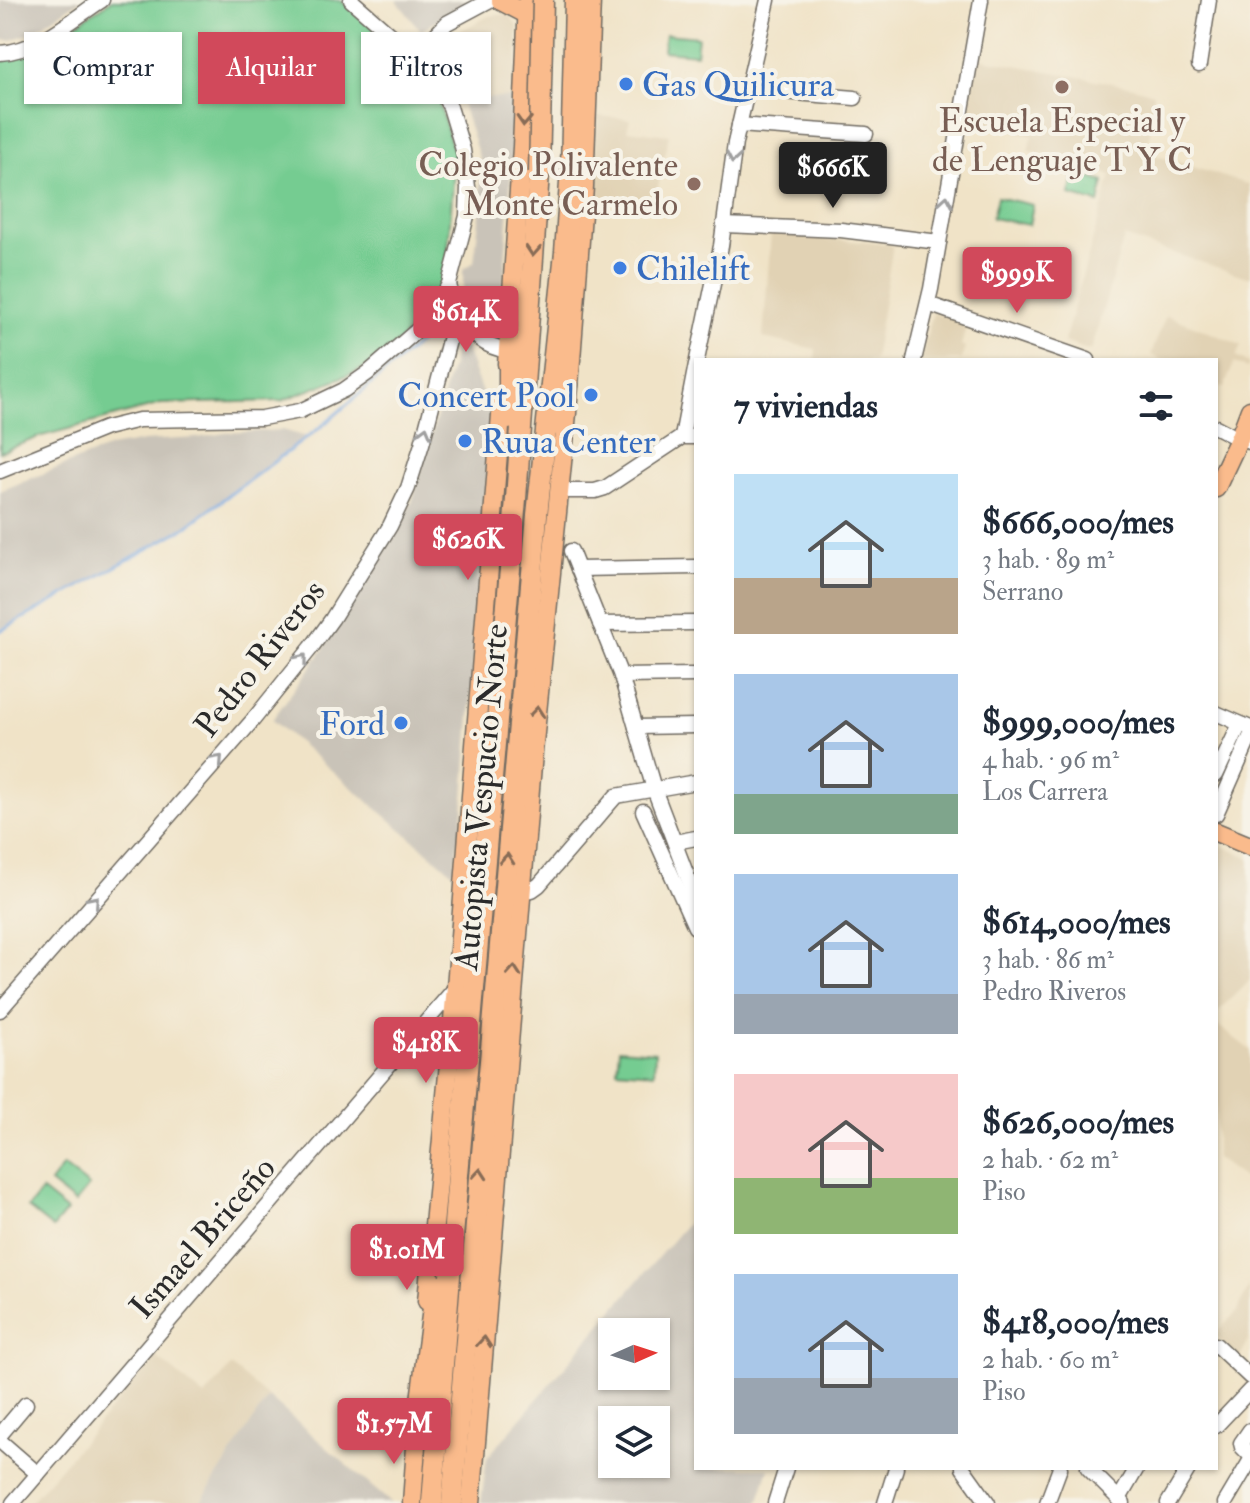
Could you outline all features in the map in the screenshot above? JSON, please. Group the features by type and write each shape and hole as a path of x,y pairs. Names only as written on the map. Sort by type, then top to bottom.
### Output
{"highway":[{"name":"Autopista Vespucio Norte","path":"452,1503 537,515 559,318 571,169 575,0"},
{"name":"Autopista Vespucio Norte","path":"432,1503 516,499 539,173 533,5"},
{"path":"509,351 509,431 516,499"},
{"path":"537,515 568,385"},
{"path":"417,1431 438,1273 458,1175"}],"main road":[{"path":"494,1 542,5 556,0"},
{"path":"471,1503 533,753 560,491 584,187 591,0"},
{"path":"412,1503 445,1014 456,987 509,351 533,5"},
{"path":"1218,485 1245,441 1250,410"},
{"path":"1218,833 1250,846"}],"street":[{"path":"0,53 37,43 102,0"},
{"path":"351,0 388,32"},
{"path":"697,358 724,225 739,125 768,0"},
{"path":"914,358 928,304 981,0"},
{"path":"1199,65 1209,0"},
{"path":"438,32 447,23 494,1"},
{"path":"748,89 855,98"},
{"path":"0,471 106,428 139,420 262,418 300,411 344,390 398,348 436,309 449,284 467,216 466,162 448,104"},
{"path":"739,125 866,134"},
{"path":"724,225 841,230 939,242"},
{"name":"Pedro Riveros","path":"0,1010 253,720 311,648 353,586 390,526 408,488 422,444 453,325 454,308 449,284"},
{"path":"928,304 1082,358"},
{"path":"454,308 482,342 509,351"},
{"path":"560,491 605,488 689,437 694,383"},
{"path":"1218,428 1245,441"},
{"path":"571,551 621,676 654,789 694,888"},
{"path":"578,569 694,567"},
{"path":"600,624 694,623"},
{"path":"621,676 694,675"},
{"path":"1218,714 1245,726 1218,770"},
{"path":"636,727 694,726"},
{"path":"1218,809 1250,737"},
{"path":"1218,772 1232,777"},
{"path":"521,891 532,890 539,885 616,796 694,782"},
{"path":"643,811 694,924"},
{"path":"675,842 694,838"},
{"name":"Ismael Briceño","path":"13,1503 445,1014"},
{"path":"1218,1353 1250,1377"},
{"path":"1218,1424 1250,1390"},
{"path":"0,1435 26,1404"},
{"path":"1225,1503 1250,1458 1241,1443 1250,1430"},
{"path":"0,1441 38,1474"},
{"path":"775,1503 785,1470"},
{"path":"885,1503 895,1470"},
{"path":"964,1470 988,1503"},
{"path":"1047,1503 1059,1470"},
{"path":"1090,1470 1121,1501 1136,1470"},
{"path":"1168,1503 1188,1470"},
{"path":"0,1497 7,1503"}],"shaded area":[{"path":"0,0 80,0 32,32 24,32 24,35 11,40 0,40"},
{"path":"396,0 470,0 421,31"},
{"path":"509,14 518,28 516,98 491,98 491,32 458,32 489,16"},
{"path":"977,58 1154,93 1148,153 1250,185 1250,278 1124,237 1091,351 1064,342 1111,175 1028,151 1032,136 967,117"},
{"path":"491,98 516,98 500,338 485,339 476,333 463,296 463,269 474,262 480,212 480,160 462,104 491,104"},
{"path":"596,116 630,119 627,130 669,135 654,206 592,196"},
{"path":"771,233 893,245 874,358 815,358 816,349 763,338"},
{"path":"933,313 967,323 961,346 965,348 962,358 921,358"},
{"path":"1166,315 1241,345 1236,357 1249,363 1247,368 1234,363 1224,388 1218,385 1218,358 1158,358 1151,355"},
{"path":"459,330 481,390 492,407 461,840 458,841 454,874 272,720 323,650 412,502 458,344"},
{"path":"283,430 306,437 190,525 0,629 0,491 110,447 225,433"},
{"path":"1218,844 1250,858 1250,980 1218,1011"},
{"path":"1218,1026 1250,1050 1250,1183 1218,1159"},
{"path":"694,1215 694,1470 768,1470 758,1503 481,1503 487,1458 598,1328 598,1390 670,1390 670,1318 606,1318"},
{"path":"1250,1285 1250,1334 1240,1360 1218,1339 1218,1331 1237,1312"},
{"path":"156,1357 205,1397 231,1366 268,1397 200,1503 30,1503"},
{"path":"268,1397 391,1503 200,1503"}],"green space":[{"path":"112,0 340,0 378,32 361,32 361,104 440,104 455,156 445,289 381,362 281,401 161,404 42,436 0,452 0,59 24,51 24,104 182,104 182,32 64,32"},
{"path":"665,34 698,37 696,54 663,51"},
{"path":"1075,174 1104,182 1099,203 1070,195"},
{"path":"997,197 1033,205 1029,225 992,218"},
{"path":"619,1049 655,1052 654,1073 617,1070"},
{"path":"63,1166 89,1186 75,1203 50,1183"},
{"path":"42,1191 67,1211 53,1228 28,1208"}],"waterway":[{"path":"0,631 183,529 321,427 448,318"}],"place":[{"name":"Gas Quilicura","path":"626,84"},
{"name":"Escuela Especial y de Lenguaje T Y C","path":"1062,87"},
{"name":"Colegio Polivalente Monte Carmelo","path":"694,184"},
{"name":"Chilelift","path":"620,268"},
{"name":"Concert Pool","path":"591,395"},
{"name":"Ruua Center","path":"465,441"},
{"name":"Ford","path":"401,723"}]}
